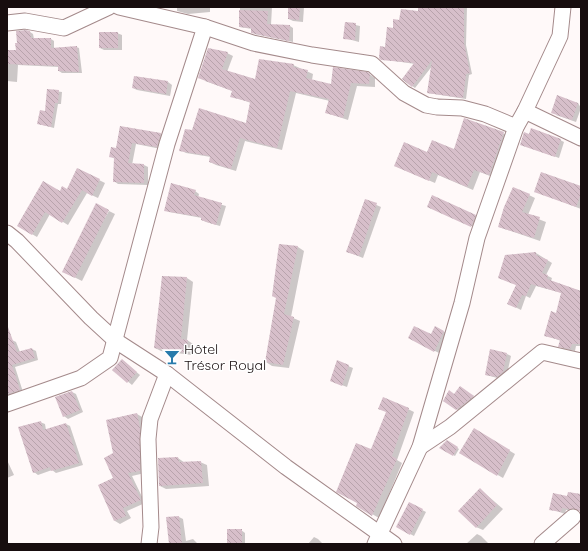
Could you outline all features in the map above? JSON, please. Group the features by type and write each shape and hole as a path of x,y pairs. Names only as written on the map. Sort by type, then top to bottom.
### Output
{"street":[{"path":"7,23 25,21 64,28 109,7"},
{"path":"119,7 205,27 253,43 312,55 372,64 404,93 426,105 462,108 485,114 516,127"},
{"path":"377,539 420,446 462,303 477,238 516,127 560,36 563,7"},
{"path":"7,404 81,378 110,358 116,341 167,144 205,27"},
{"path":"525,111 581,138"},
{"path":"10,239 116,341 167,374 377,539 394,544"},
{"path":"420,446 450,428 542,352 581,361"},
{"path":"149,544 151,527 148,439 150,419 167,374"},
{"path":"542,544 572,517"}],"building":[{"path":"288,7 300,7 299,20 288,19"},
{"path":"418,7 464,7 464,43 470,73 466,74 463,98 427,93 432,60 412,87 402,79 414,63 381,60 379,58 380,46 385,47 387,27 393,28 393,19 399,20 401,9 418,11"},
{"path":"239,10 268,11 267,24 290,25 289,41 251,33 251,28 239,27"},
{"path":"345,22 356,23 355,40 343,39"},
{"path":"16,31 30,31 31,38 51,38 51,48 77,46 79,72 58,71 58,66 7,64 7,50 16,50"},
{"path":"99,32 118,32 118,48 99,48"},
{"path":"208,48 228,52 222,69 255,79 259,59 294,64 293,67 308,70 306,78 331,84 333,67 368,72 370,74 369,84 351,83 343,118 325,113 329,99 290,91 277,148 240,138 231,169 209,162 210,156 179,151 185,129 192,130 199,108 246,123 250,102 230,97 232,91 198,78"},
{"path":"134,76 168,81 166,94 132,88"},
{"path":"47,89 59,90 58,103 55,103 51,127 37,124 40,110 45,111"},
{"path":"557,95 578,103 572,120 551,113"},
{"path":"464,118 504,132 489,175 474,170 467,187 432,172 429,181 394,166 404,142 427,152 432,140 454,149"},
{"path":"120,126 161,133 157,147 132,143 128,163 144,164 144,183 113,182 114,158 109,157 111,147 116,148"},
{"path":"531,128 561,139 555,157 520,145 524,132 529,134"},
{"path":"77,168 100,179 92,196 82,190 62,223 45,212 32,235 17,226 43,181 60,191 62,186 67,189"},
{"path":"541,172 581,186 581,194 576,207 534,192"},
{"path":"171,183 196,190 194,195 222,203 216,225 201,220 201,217 164,211"},
{"path":"513,187 530,194 522,212 540,217 534,238 498,227 504,207"},
{"path":"432,195 476,215 471,227 427,207"},
{"path":"365,199 377,203 359,256 346,252"},
{"path":"96,203 109,210 75,278 62,272"},
{"path":"279,244 298,246 284,314 294,317 283,365 265,362 276,298 272,296"},
{"path":"536,252 536,255 548,260 542,273 548,275 547,279 581,291 581,344 572,344 570,349 558,347 560,340 544,336 551,311 556,313 561,293 531,284 526,296 522,295 516,308 507,304 516,285 498,278 505,255"},
{"path":"162,276 187,277 181,339 188,340 186,353 154,348"},
{"path":"414,326 431,334 435,326 444,331 434,352 408,338"},
{"path":"8,327 17,352 32,348 35,358 12,365 20,390 7,394"},
{"path":"490,349 507,353 503,372 497,377 485,375"},
{"path":"122,359 137,372 127,383 112,370"},
{"path":"337,360 349,365 342,386 330,381"},
{"path":"460,386 474,396 456,410 443,401 449,390 454,394"},
{"path":"72,391 80,410 63,417 55,397"},
{"path":"383,397 409,408 392,456 397,459 372,516 356,506 357,503 336,492 356,443 371,449 386,412 378,409"},
{"path":"137,413 140,428 140,471 128,473 141,500 123,508 126,516 114,521 98,485 113,478 104,458 113,453 106,420"},
{"path":"41,421 43,430 66,423 79,463 51,471 50,467 33,473 18,427"},
{"path":"474,428 510,450 497,476 459,453"},
{"path":"447,440 458,447 453,456 439,448"},
{"path":"178,457 179,462 201,461 203,483 159,486 158,458"},
{"path":"480,488 497,505 476,528 458,511"},
{"path":"568,492 581,494 581,511 562,508 561,512 549,510 553,493 567,496"},
{"path":"409,502 423,509 410,535 396,527"},
{"path":"179,516 182,544 169,544 166,517"},
{"path":"227,529 242,529 242,544 227,544"}],"place":[{"name":"Hôtel Trésor Royal","path":"172,357"}]}
